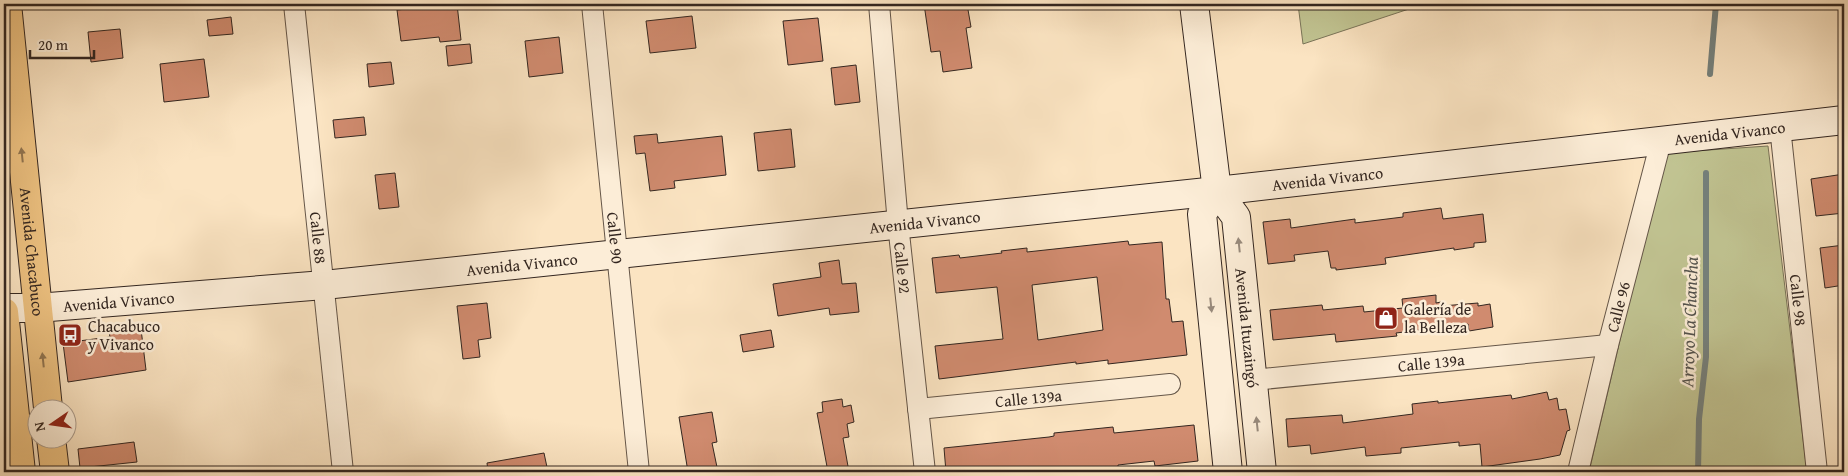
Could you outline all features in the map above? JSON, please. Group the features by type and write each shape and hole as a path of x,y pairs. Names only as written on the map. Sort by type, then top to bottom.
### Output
{"main road":[{"name":"Avenida Chacabuco","path":"7,4 47,398"},
{"name":"Avenida Ituzaingó","path":"1194,4 1217,191 1236,217 1262,472"},
{"name":"Avenida Vivanco","path":"4,308 37,308 324,285 1217,191 1844,120"},
{"name":"Avenida Ituzaingó","path":"1217,191 1202,214 1228,472"},
{"name":"Avenida Chacabuco","path":"4,312 21,472"},
{"path":"52,448 55,472"}],"street":[{"name":"Calle 88","path":"294,4 343,472"},
{"name":"Calle 90","path":"592,4 639,472"},
{"name":"Calle 92","path":"879,4 898,224 925,472"},
{"name":"Calle 98","path":"1780,127 1817,472"},
{"name":"Calle 96","path":"1578,472 1608,344 1661,141"},
{"name":"Calle 139a","path":"1252,380 1608,344"},
{"name":"Calle 139a","path":"918,409 1170,384"}],"green space":[{"path":"1298,4 1424,4 1303,44"},
{"path":"1768,146 1807,472 1589,472 1664,153"}],"building":[{"path":"435,4 457,4 461,40 440,42 439,37 401,41 397,10 436,6"},
{"path":"924,4 967,4 971,27 966,28 972,68 943,72 940,51 931,52"},
{"path":"692,16 696,48 650,53 646,21"},
{"path":"231,17 233,34 209,36 207,20"},
{"path":"818,18 823,61 788,65 783,21"},
{"path":"120,29 123,58 91,62 88,32"},
{"path":"559,37 563,73 529,77 525,41"},
{"path":"470,44 472,63 448,66 446,46"},
{"path":"204,59 209,97 164,102 160,64"},
{"path":"391,62 394,84 369,87 367,64"},
{"path":"856,65 860,102 835,105 831,68"},
{"path":"364,117 366,135 335,138 333,120"},
{"path":"791,129 795,167 758,171 754,133"},
{"path":"657,134 658,143 722,136 726,175 674,181 675,188 650,191 645,153 636,154 634,136"},
{"path":"395,173 399,207 379,209 375,175"},
{"path":"1844,174 1844,213 1816,216 1811,179"},
{"path":"1441,208 1443,219 1483,214 1486,242 1474,243 1474,247 1385,258 1386,264 1336,270 1336,268 1331,268 1328,251 1294,255 1295,261 1268,264 1263,222 1290,219 1291,228 1355,219 1355,223 1403,217 1403,213"},
{"path":"1128,241 1129,245 1162,242 1166,299 1169,299 1172,322 1183,321 1187,355 1108,364 1108,360 1076,364 1076,362 939,379 935,346 1003,339 997,287 936,293 932,258 959,255 960,258 1027,248 1027,252","holes":["1097,277 1103,330 1038,340 1032,285"]},
{"path":"1844,245 1844,285 1825,288 1820,248"},
{"path":"839,260 842,284 856,283 859,312 830,315 829,308 778,316 773,284 821,277 819,263"},
{"path":"1436,295 1436,303 1441,302 1442,306 1490,304 1493,327 1469,331 1468,324 1396,333 1397,336 1336,342 1335,334 1273,340 1270,310 1322,305 1323,310 1363,306 1364,312 1403,308 1402,299"},
{"path":"487,303 491,338 478,340 480,357 463,359 457,306"},
{"path":"141,329 146,370 68,382 63,343 110,337 109,332"},
{"path":"771,330 774,347 743,352 740,335"},
{"path":"1547,392 1549,400 1557,398 1559,410 1566,409 1570,430 1567,431 1560,455 1482,467 1480,444 1459,446 1459,442 1401,448 1401,453 1366,456 1365,447 1311,454 1310,445 1288,447 1286,419 1342,415 1343,423 1413,414 1412,404 1511,395 1512,399"},
{"path":"842,399 843,407 851,405 854,422 847,424 849,437 843,438 849,472 828,472 817,413 823,412 822,402"},
{"path":"712,412 717,442 712,443 718,472 688,472 679,417"},
{"path":"1194,425 1198,461 1155,466 1154,461 1118,465 1118,472 1101,472 1101,470 1082,472 946,472 944,448 1049,437 1054,436 1054,433 1113,427 1114,433"},
{"path":"134,442 137,462 80,468 78,449"},
{"path":"544,453 548,472 488,472 487,463"}],"waterway":[{"name":"Arroyo La Chancha","path":"1710,74 1716,4"},
{"name":"Arroyo La Chancha","path":"1698,472 1699,419 1706,357 1706,173"}],"place":[{"name":"Galería de la Belleza","path":"1386,318"},
{"name":"Chacabuco y Vivanco","path":"70,335"}]}
